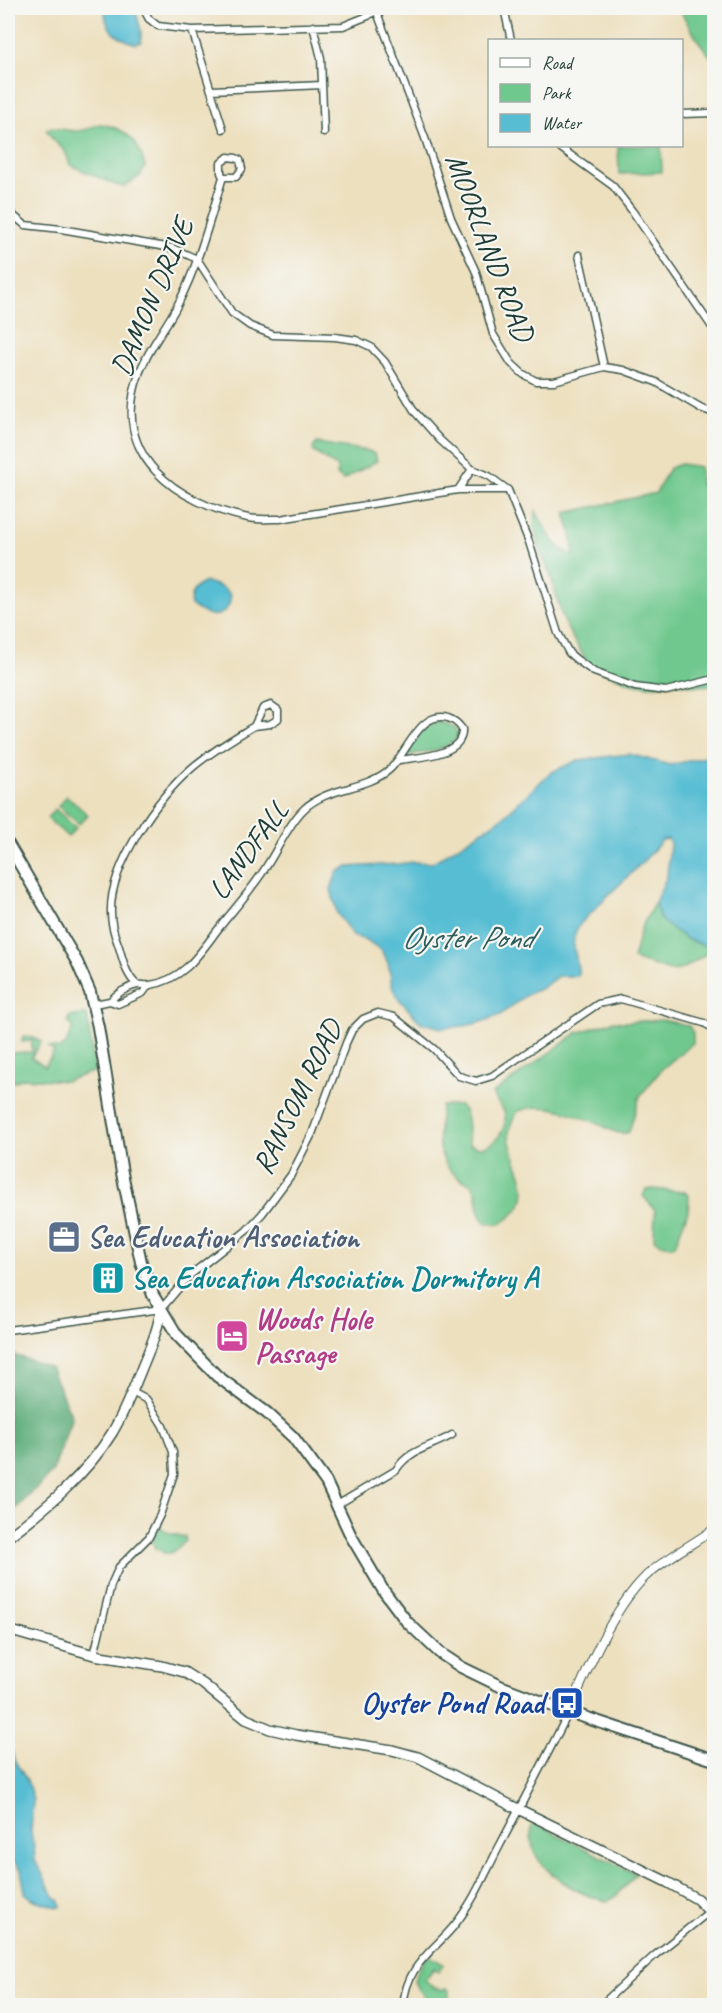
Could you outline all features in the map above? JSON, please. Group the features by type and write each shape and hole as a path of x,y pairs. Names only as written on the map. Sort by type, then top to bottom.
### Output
{"highway":[{"path":"8,844 77,962 94,1005 122,1173 141,1262 153,1295 177,1335 216,1376 267,1413 293,1437 326,1482 361,1554 383,1590 407,1622 440,1653 461,1667 500,1686 569,1712 714,1760"}],"main road":[{"name":"RANSOM ROAD","path":"8,1537 51,1502 94,1458 114,1430 159,1328 161,1309"},
{"path":"8,1630 94,1655 162,1666 183,1672 203,1684 246,1719 270,1729 392,1750 418,1757 667,1882 692,1896 712,1913"}],"street":[{"path":"143,8 149,19 158,26 192,30 343,26 368,16 377,9"},
{"path":"504,8 512,39"},
{"name":"MOORLAND ROAD","path":"377,9 425,138 451,218 476,272 493,334 511,363 523,374 536,381 554,381 603,367 623,370 647,378 714,413"},
{"path":"313,26 321,58 324,133"},
{"path":"192,30 223,129"},
{"path":"211,90 322,85"},
{"path":"683,114 714,113"},
{"path":"559,147 613,186 714,330"},
{"name":"DAMON DRIVE","path":"223,177 197,259 177,307 157,336 138,374 133,397 132,426 137,445 150,466 172,487 209,507 250,519 280,519 458,490 508,490"},
{"path":"8,212 25,225 172,248 197,259 232,313 250,326 273,335 335,337 356,340 371,347 385,362 415,412 440,440 472,469 489,476 508,490 529,542 558,633 569,652 579,662 594,672 635,687 666,691 714,679"},
{"path":"579,255 603,367"},
{"path":"458,490 472,469"},
{"name":"LANDFALL","path":"110,1001 116,994 137,985 148,986 168,980 189,965 257,880 303,810 326,795 372,782 386,773 399,760 417,731 430,719 437,717 450,719 462,729 461,738 454,747 417,758 399,760"},
{"path":"137,985 127,973 112,927 112,897 122,866 144,825 157,805 170,791 203,759 254,726"},
{"name":"LANDFALL","path":"94,1005 110,1001 118,1004 143,993 148,986"},
{"name":"RANSOM ROAD","path":"161,1309 189,1276 238,1237 262,1214 291,1175 312,1134 352,1030 367,1016 378,1013 394,1017 434,1049 453,1072 476,1081 492,1076 598,1004 612,1000 633,1001 704,1023 714,1029"},
{"path":"8,1330 161,1309"},
{"path":"94,1655 115,1576 119,1567 149,1538 160,1515 174,1474 173,1452 163,1426 147,1400 132,1392"},
{"path":"337,1505 396,1470 402,1461 418,1449 452,1435"},
{"path":"403,2006 413,1970 464,1912 569,1712 603,1641 630,1595 658,1567 714,1529"},
{"path":"600,2006 654,1956 712,1913"}],"green space":[{"path":"690,8 714,8 714,61 682,14"},
{"path":"100,124 125,133 139,150 145,167 140,176 124,187 70,165 65,151 53,140 46,129 79,131"},
{"path":"618,147 661,147 662,172 619,174"},
{"path":"317,443 369,451 375,454 377,461 343,480 337,475 337,467 314,452 313,448"},
{"path":"681,464 700,467 700,484 714,481 714,685 696,686 678,683 648,686 631,683 590,667 570,634 541,553 534,525 536,511 555,543 574,556 565,513 656,493 669,468"},
{"path":"439,722 455,727 458,736 454,741 435,750 407,755 424,730"},
{"path":"67,796 88,815 79,824 58,806"},
{"path":"55,809 76,828 68,837 47,818"},
{"path":"655,902 660,919 668,926 689,940 714,949 679,970 670,971 633,959 641,928"},
{"path":"87,1014 95,1071 66,1081 24,1078 8,1084 8,1053 32,1052 32,1041 22,1042 23,1036 41,1042 31,1058 45,1066 54,1052 49,1047 59,1049 66,1044 73,1027 68,1022 69,1017"},
{"path":"663,1020 689,1026 693,1033 693,1043 662,1069 640,1096 629,1132 615,1132 571,1113 549,1108 527,1108 517,1112 510,1125 509,1134 522,1179 523,1200 517,1211 502,1223 486,1222 480,1213 474,1188 453,1173 442,1156 439,1137 441,1106 460,1105 466,1115 470,1144 483,1147 500,1135 505,1122 504,1112 492,1094 577,1033 614,1021"},
{"path":"646,1190 685,1192 689,1196 688,1211 675,1245 664,1245 654,1239 655,1210 643,1196"},
{"path":"8,1353 50,1367 72,1417 53,1471 8,1517"},
{"path":"159,1526 169,1533 185,1537 186,1541 171,1553 164,1553 156,1548 151,1540"},
{"path":"533,1824 636,1874 614,1898 607,1901 576,1890 555,1876 539,1860 532,1842"},
{"path":"428,1955 443,1964 438,1972 434,1968 425,1980 442,1990 447,1988 449,2000 444,2005 429,2002 414,1982 416,1972"}],"water":[{"path":"105,8 135,8 141,31 141,42 135,44 116,35 106,21"},
{"path":"206,582 223,588 230,595 228,606 221,614 207,614 191,605 193,591"},
{"name":"Oyster Pond","path":"629,754 670,765 714,755 714,948 689,940 660,919 655,902 667,876 670,843 668,839 662,840 577,928 574,948 578,976 558,976 542,988 528,994 500,1015 481,1022 441,1028 420,1022 393,989 388,963 381,950 366,940 353,936 337,913 331,889 337,872 347,867 413,862 432,863 502,818 550,773 578,760"},
{"path":"8,1747 27,1780 33,1800 31,1833 35,1860 54,1896 60,1901 61,1907 34,1900 25,1893 21,1870 8,1855"}],"place":[{"name":"Sea Education Association","path":"64,1237"},
{"name":"Sea Education Association Dormitory A","path":"108,1278"},
{"name":"Woods Hole Passage","path":"232,1336"},
{"name":"Oyster Pond Road","path":"567,1703"}]}
